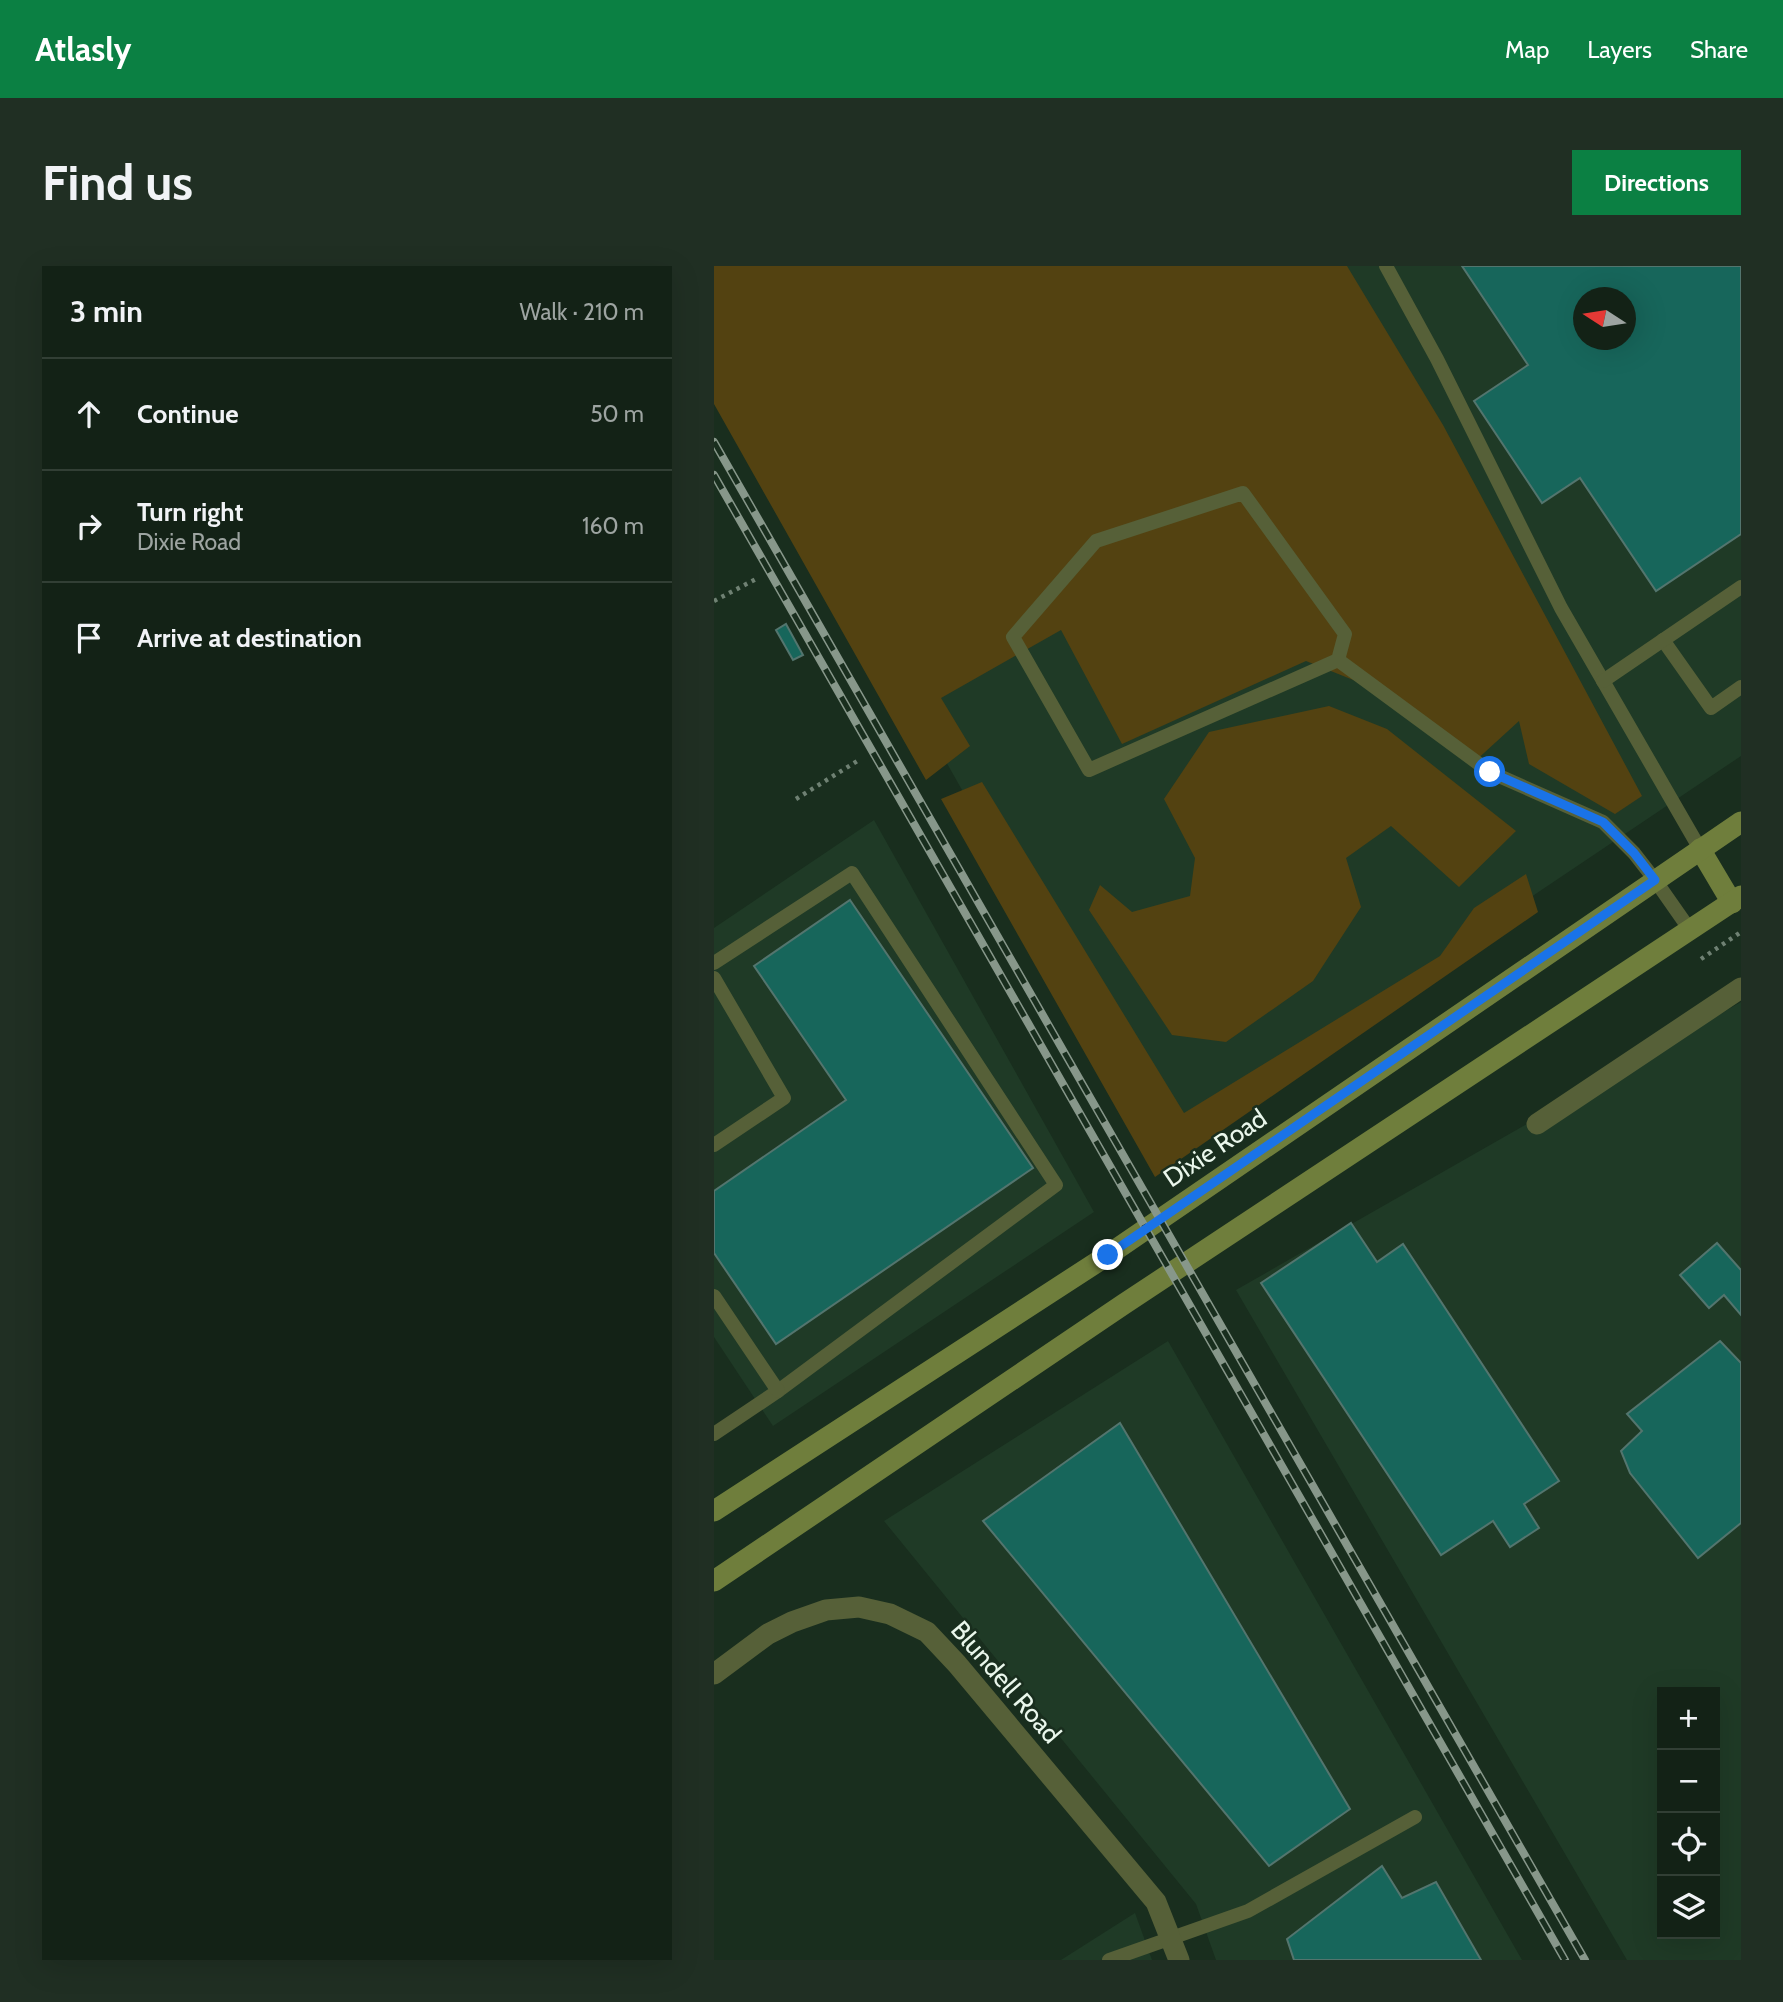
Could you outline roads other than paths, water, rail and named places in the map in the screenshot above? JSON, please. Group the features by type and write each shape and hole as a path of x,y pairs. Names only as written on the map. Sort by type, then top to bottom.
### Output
{"main road":[{"name":"Dixie Road","path":"714,1511 1108,1255 1741,821"},
{"path":"714,1581 1124,1304 1736,900 1700,849"}],"street":[{"path":"1537,1124 1741,988"},
{"name":"Blundell Road","path":"714,1674 768,1634 826,1610 859,1607 890,1614 926,1632 957,1664 1156,1902 1179,1960"}],"lane":[{"path":"1386,266 1437,359 1561,608 1700,849"},
{"path":"1243,493 1345,634 1338,660 1089,770 1013,637 1096,541 1243,493"},
{"path":"1603,681 1741,587"},
{"path":"1663,640 1711,708 1741,687"},
{"path":"1338,660 1490,772 1603,822 1634,853 1690,930"},
{"path":"714,963 852,873 1056,1185 778,1391 714,1434"},
{"path":"714,978 784,1098 714,1145"},
{"path":"714,1296 778,1391"},
{"path":"1110,1960 1248,1911 1415,1817"}],"railway":[{"path":"714,442 1585,1960"},
{"path":"714,475 1565,1960"}]}
